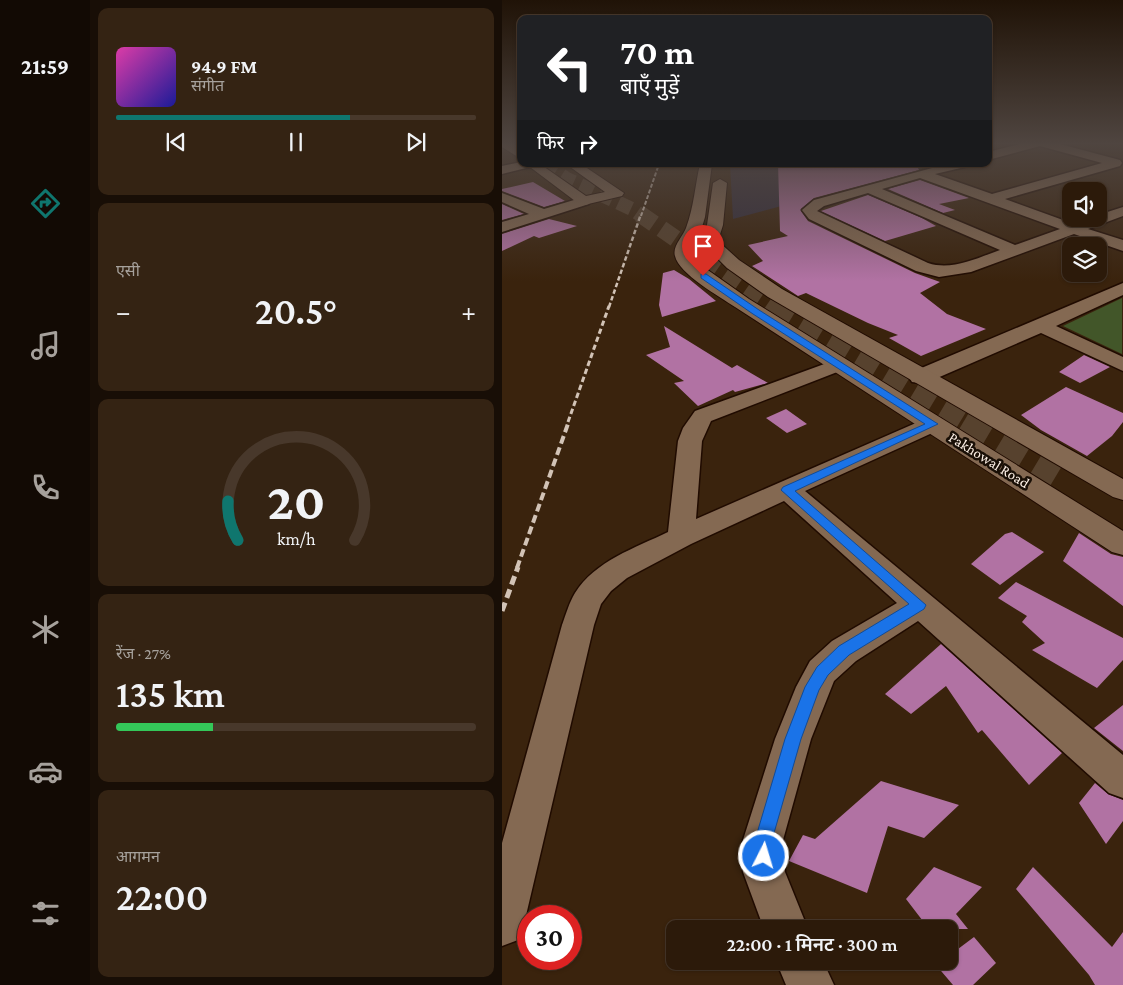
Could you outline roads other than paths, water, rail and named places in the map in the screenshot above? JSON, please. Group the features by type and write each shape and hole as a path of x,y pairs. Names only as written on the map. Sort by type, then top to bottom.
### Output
{"street":[{"path":"567,189 584,201"},
{"path":"502,226 617,193 611,189"},
{"path":"701,189 695,224 712,233 733,264 776,293 1122,491"},
{"path":"712,233 719,189"},
{"path":"1016,250 870,189 819,203 810,210 814,216 930,270 939,272 956,270 1016,250 1076,229 1122,211"},
{"path":"963,189 1122,246"},
{"path":"991,199 1028,189"},
{"path":"502,198 543,214"},
{"name":"Pakhowal Road","path":"695,224 692,235 683,250 683,257 695,270 838,365 1122,544"},
{"path":"920,376 1041,326 1122,288"},
{"path":"1041,326 1122,365"},
{"path":"681,537 690,441 695,428 703,416 838,365"},
{"path":"502,924 578,626 587,600 600,583 617,570 681,537 933,424"},
{"path":"787,490 1122,780"},
{"path":"783,920 764,872 764,840 793,739 813,687 822,671 844,651 919,605"},
{"path":"804,970 810,985"}],"tunnel":[{"path":"589,189 632,209 642,216"},
{"path":"640,214 775,307"},
{"path":"773,306 966,422"},
{"path":"964,421 1056,476"}],"railway":[{"path":"641,216 650,189"},
{"path":"609,307 641,214"},
{"path":"568,422 609,306"},
{"path":"517,568 569,421"},
{"path":"502,611 518,567"}]}
